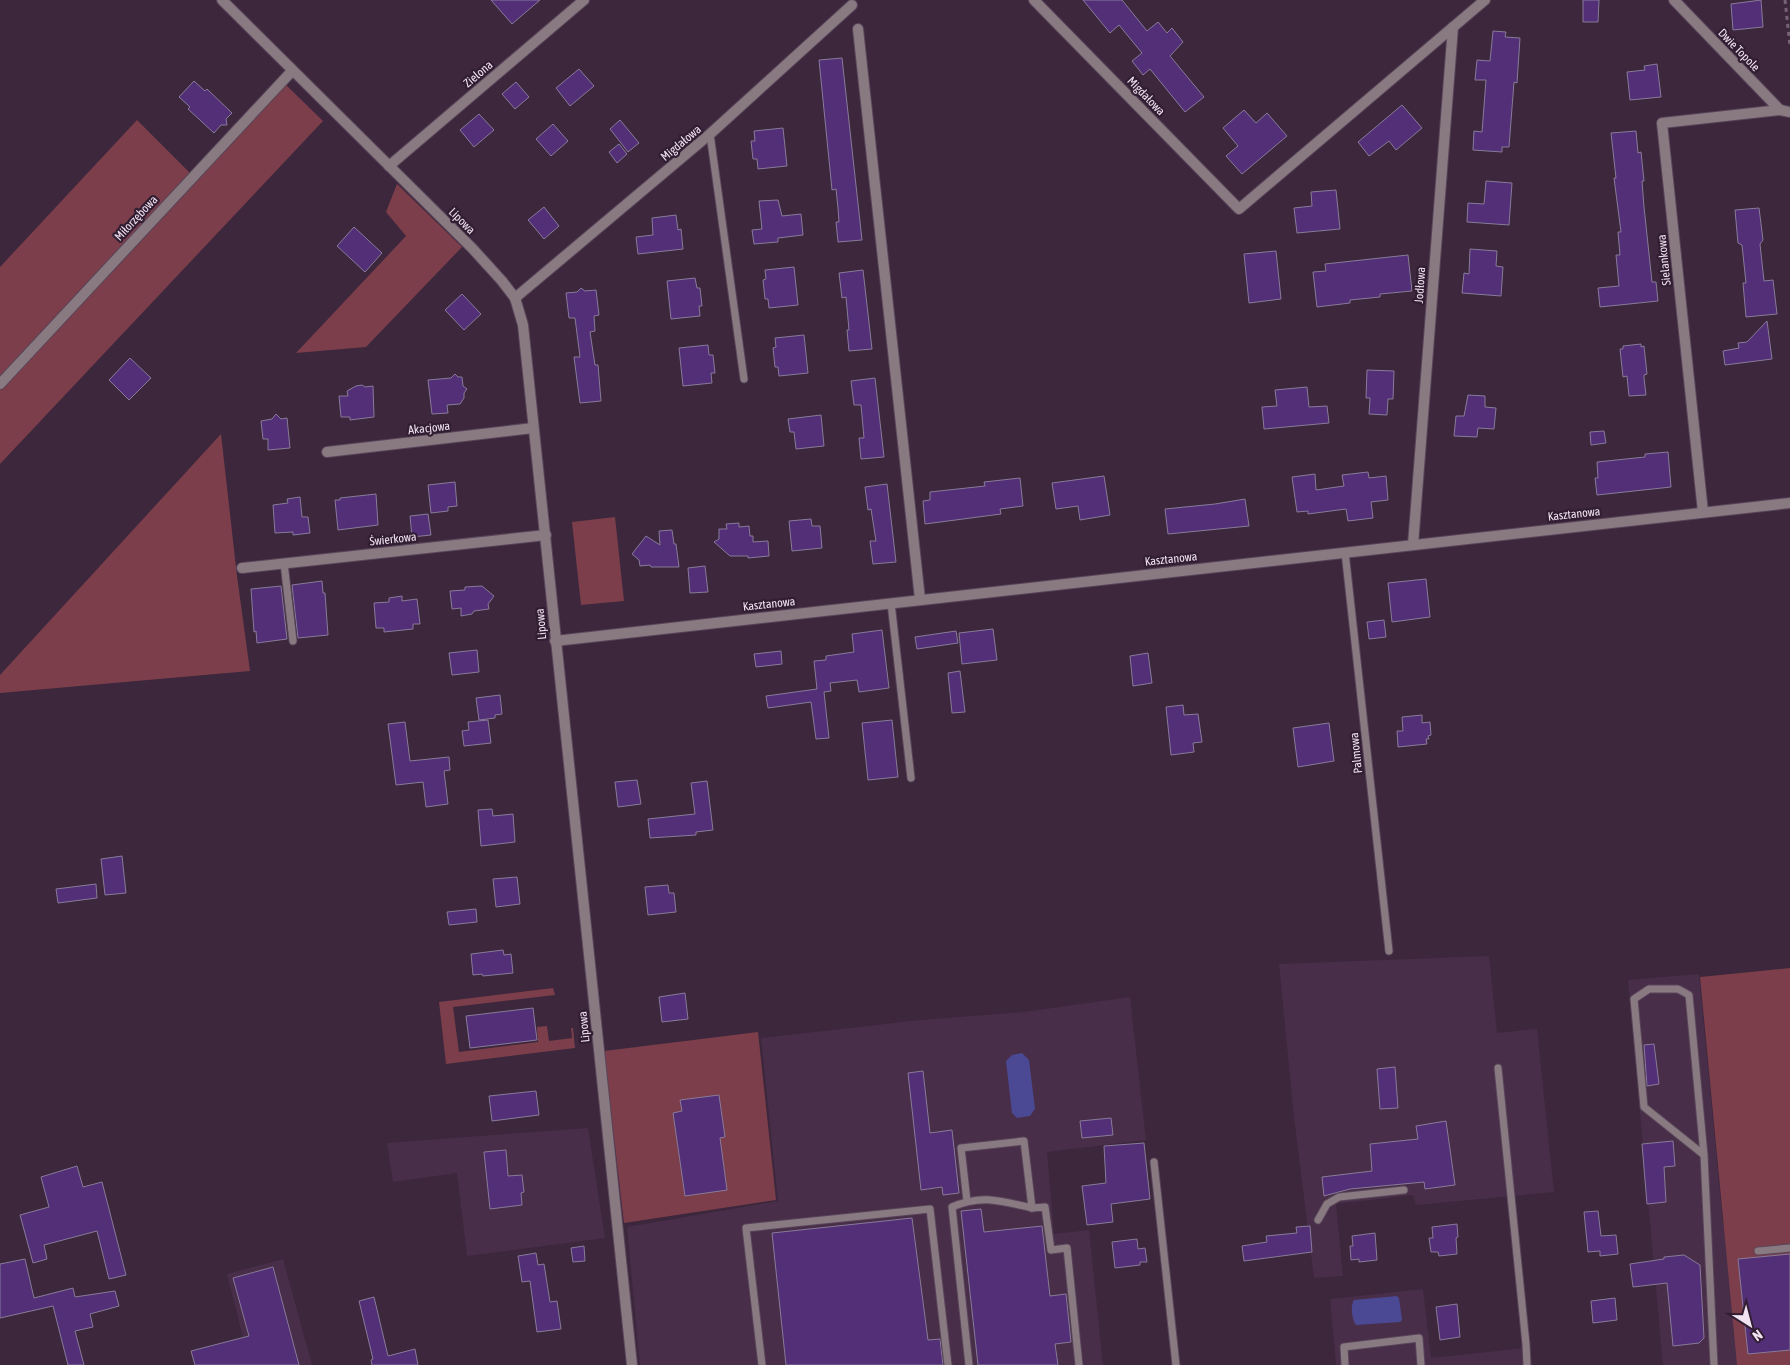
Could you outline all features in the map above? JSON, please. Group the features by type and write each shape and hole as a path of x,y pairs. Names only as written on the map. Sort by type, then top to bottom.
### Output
{"street":[{"name":"Lipowa","path":"222,0 472,248 502,280 515,298 523,326 546,535 555,641 632,1365"},
{"name":"Zielona","path":"388,166 584,0"},
{"name":"Migdałowa","path":"1034,0 1240,209 1453,27"},
{"path":"1453,27 1485,0"},
{"name":"Dwie Topole","path":"1674,0 1785,111"},
{"name":"Migdałowa","path":"515,298 710,134 855,2"},
{"name":"Jodłowa","path":"1413,545 1453,27"},
{"path":"858,29 920,599"},
{"name":"Miłorzębowa","path":"0,384 292,71"},
{"name":"Sielankowa","path":"1703,512 1662,123 1785,111"},
{"name":"Akacjowa","path":"328,452 533,428"},
{"name":"Kasztanowa","path":"555,641 1790,503"},
{"name":"Świerkowa","path":"242,568 546,535"}],"lane":[{"path":"710,134 744,379"},
{"name":"Palmowa","path":"1345,552 1389,951"},
{"path":"284,563 292,641"},
{"path":"891,603 911,778"},
{"path":"1704,1155 1644,1107 1634,999 1649,989 1678,988 1689,995 1704,1155 1714,1365"},
{"path":"1498,1068 1526,1344 1526,1365"},
{"path":"967,1201 961,1148 1024,1141 1032,1208"},
{"path":"1154,1162 1176,1365"},
{"path":"1318,1220 1327,1204 1339,1198 1404,1190"},
{"path":"969,1365 952,1207 967,1201 994,1199 1032,1208 1045,1207 1051,1250 1067,1248 1079,1365"},
{"path":"762,1365 746,1228 930,1209 948,1365"},
{"path":"1758,1251 1790,1248"},
{"path":"1345,1365 1344,1347 1419,1338 1422,1365"}],"path":[{"path":"1785,0 1790,46"}],"shaded area":[{"path":"284,83 323,121 0,464 0,267 137,120 194,177"},
{"path":"397,184 462,247 366,347 296,353 406,236 386,212"},
{"path":"221,434 250,671 0,693 0,675"},
{"path":"615,517 624,601 581,605 572,522"},
{"path":"1489,956 1497,1033 1537,1029 1554,1192 1416,1205 1413,1195 1336,1204 1343,1276 1314,1278 1294,1117 1279,964"},
{"path":"1790,968 1790,1365 1737,1365 1700,977"},
{"path":"1699,974 1723,1225 1790,1365 1663,1365 1628,980"},
{"path":"553,988 555,995 453,1007 459,1052 538,1042 537,1027 547,1026 549,1041 572,1038 571,1028 573,1028 575,1048 446,1064 439,1002"},
{"path":"1130,997 1146,1140 1047,1152 1054,1234 1089,1230 1103,1365 640,1365 627,1227 778,1201 761,1038 920,1020 1024,1012"},
{"path":"758,1032 776,1200 624,1223 604,1051"},
{"path":"1022,1053 1029,1060 1035,1109 1030,1116 1017,1118 1012,1113 1006,1061 1012,1055"},
{"path":"588,1128 605,1238 467,1256 457,1173 393,1182 387,1143"},
{"path":"283,1259 312,1365 250,1365 227,1274"},
{"path":"1423,1289 1431,1358 1525,1348 1526,1365 1336,1365 1330,1299"},
{"path":"1397,1296 1399,1298 1402,1320 1400,1322 1356,1325 1352,1313 1354,1300"}],"building":[{"path":"491,0 540,0 512,24"},
{"path":"1083,0 1122,0 1147,31 1158,22 1167,33 1172,28 1183,42 1170,56 1204,97 1185,112 1150,69 1143,75 1132,61 1142,53 1119,25 1110,33"},
{"path":"1583,0 1599,0 1598,22 1583,22"},
{"path":"1761,0 1763,27 1733,30 1731,4"},
{"path":"1493,31 1506,32 1505,37 1520,38 1517,83 1514,82 1509,147 1502,147 1502,152 1473,150 1474,131 1482,132 1486,80 1475,80 1477,60 1490,61"},
{"path":"842,58 862,240 838,242 836,222 839,222 838,208 836,189 832,190 819,60"},
{"path":"1657,64 1661,97 1630,100 1627,72 1645,70 1644,66"},
{"path":"579,69 594,86 570,106 556,88"},
{"path":"194,81 205,91 207,89 232,113 226,119 227,125 221,125 214,133 188,109 190,107 179,97"},
{"path":"516,82 529,97 515,109 502,94"},
{"path":"1402,105 1422,128 1396,150 1389,141 1369,156 1358,142"},
{"path":"1244,110 1256,123 1267,113 1287,136 1242,174 1226,156 1238,146 1223,128"},
{"path":"479,114 494,130 474,147 460,130"},
{"path":"620,120 639,143 628,152 610,129"},
{"path":"553,124 568,141 551,156 536,139"},
{"path":"783,128 787,166 758,169 757,159 753,159 751,141 755,141 754,131"},
{"path":"1636,131 1638,153 1641,152 1644,207 1652,282 1656,282 1658,301 1600,307 1598,288 1619,286 1616,255 1620,255 1618,232 1621,232 1614,178 1616,178 1611,133"},
{"path":"619,144 627,154 617,163 609,152"},
{"path":"1486,181 1512,183 1509,225 1467,222 1468,203 1484,204"},
{"path":"1336,190 1340,229 1297,233 1294,208 1312,206 1311,192"},
{"path":"778,200 782,216 801,214 803,235 778,238 778,242 754,244 752,230 762,229 759,201"},
{"path":"544,207 559,226 544,239 528,220"},
{"path":"1759,208 1763,240 1760,244 1764,281 1773,280 1777,314 1746,317 1743,283 1746,283 1742,245 1738,243 1735,210"},
{"path":"676,215 678,230 681,229 683,249 638,254 636,237 653,235 652,218"},
{"path":"354,227 382,253 365,272 337,246"},
{"path":"1470,249 1497,251 1496,266 1503,267 1501,296 1462,293 1464,273 1469,274"},
{"path":"1276,251 1281,299 1249,303 1244,254"},
{"path":"1408,255 1412,291 1380,294 1380,297 1350,300 1350,303 1317,307 1313,272 1326,271 1325,264"},
{"path":"794,267 798,305 769,308 768,299 765,299 763,280 766,279 765,270"},
{"path":"863,270 872,349 849,351 846,297 842,298 839,273"},
{"path":"695,278 697,288 700,288 702,306 699,306 700,316 671,319 667,281"},
{"path":"581,288 585,291 596,290 599,315 594,316 595,331 590,332 595,365 598,365 601,401 580,403 574,357 580,357 575,318 569,318 566,293 577,292"},
{"path":"462,294 481,314 464,330 445,310"},
{"path":"1767,321 1772,359 1725,365 1723,351 1739,348 1738,343 1747,342"},
{"path":"804,335 808,373 779,376 778,367 775,367 773,348 776,347 775,338"},
{"path":"1641,344 1641,347 1644,346 1647,374 1644,375 1646,395 1629,396 1627,376 1623,377 1620,349 1623,349 1623,346"},
{"path":"708,345 709,355 713,355 715,373 711,373 712,383 683,386 679,348"},
{"path":"130,358 151,378 129,400 109,380"},
{"path":"1367,370 1394,371 1393,399 1388,399 1387,415 1369,414 1370,398 1366,398"},
{"path":"455,374 458,377 462,377 463,386 467,389 464,393 464,398 460,404 447,405 448,413 432,414 428,380 451,378"},
{"path":"875,378 884,457 861,459 859,438 864,438 861,405 854,405 851,381"},
{"path":"362,385 365,387 373,386 374,417 350,420 350,417 341,417 339,396 348,396 347,391"},
{"path":"1307,387 1309,407 1327,406 1329,423 1264,429 1262,407 1277,406 1275,390"},
{"path":"1468,395 1485,396 1485,407 1496,408 1494,429 1478,428 1477,437 1454,436 1456,416 1464,416"},
{"path":"276,414 281,419 287,418 290,448 268,450 268,439 263,439 261,421 272,419"},
{"path":"821,415 824,446 796,449 794,432 790,432 788,419"},
{"path":"1604,431 1606,443 1591,445 1590,432"},
{"path":"1668,452 1671,487 1597,495 1595,478 1598,478 1597,462 1645,457 1645,454"},
{"path":"1368,472 1369,478 1386,476 1388,500 1371,502 1373,518 1348,521 1346,509 1308,514 1308,511 1297,512 1292,477 1315,474 1316,490 1344,486 1342,475"},
{"path":"1104,476 1110,515 1080,520 1078,506 1056,509 1052,483"},
{"path":"1020,478 1023,506 1000,509 1001,514 925,524 923,501 930,500 930,492 985,486 984,482"},
{"path":"455,482 457,506 448,507 448,511 431,513 428,485"},
{"path":"887,484 896,562 873,564 870,541 876,541 871,509 868,510 865,487"},
{"path":"376,494 378,525 338,530 335,500"},
{"path":"300,497 302,517 308,517 310,533 293,535 293,532 275,533 273,505 288,503 287,499"},
{"path":"1245,499 1249,526 1168,534 1165,509"},
{"path":"428,514 431,535 412,537 410,516"},
{"path":"811,519 812,526 820,526 822,548 792,551 789,521"},
{"path":"739,523 739,527 749,526 753,542 768,541 769,556 748,558 748,556 730,556 714,542 719,539 719,529 727,529 726,524"},
{"path":"672,530 679,567 640,566 639,560 632,554 646,536 660,545 659,531"},
{"path":"705,566 708,592 690,593 688,568"},
{"path":"1426,579 1430,617 1392,622 1388,583"},
{"path":"322,581 323,593 325,593 328,635 298,638 292,585"},
{"path":"281,586 287,639 257,643 256,631 254,632 251,589"},
{"path":"482,586 494,596 488,604 489,609 474,611 472,614 461,616 461,608 452,609 450,591 465,590 465,587"},
{"path":"402,596 402,601 417,599 420,624 413,624 413,629 384,632 384,628 376,628 374,603 389,602 389,598"},
{"path":"1384,620 1386,637 1369,639 1367,622"},
{"path":"993,629 997,660 962,664 959,633"},
{"path":"882,630 889,688 859,692 857,680 830,683 831,691 824,692 829,738 816,739 811,702 768,708 766,696 817,689 814,661 826,660 826,656 854,652 852,634"},
{"path":"956,631 958,643 917,649 915,637"},
{"path":"477,650 479,672 452,675 449,653"},
{"path":"781,651 782,664 756,667 754,654"},
{"path":"1148,653 1152,683 1133,686 1130,656"},
{"path":"960,671 965,712 952,713 948,673"},
{"path":"500,695 502,714 495,715 495,718 479,720 476,698"},
{"path":"1183,705 1184,715 1198,714 1202,742 1193,743 1194,752 1171,755 1166,707"},
{"path":"1422,715 1422,723 1430,722 1431,735 1428,736 1429,739 1426,739 1427,744 1398,747 1397,731 1403,731 1402,717"},
{"path":"488,720 491,743 464,746 462,731 469,730 468,722"},
{"path":"892,720 898,777 868,780 862,723"},
{"path":"405,722 410,761 449,757 450,770 444,771 448,804 426,807 423,782 396,785 388,724"},
{"path":"1329,723 1334,761 1298,767 1293,728"},
{"path":"637,780 641,804 618,807 615,782"},
{"path":"707,781 713,830 696,832 696,835 650,838 648,819 695,814 691,783"},
{"path":"492,809 493,816 513,814 515,842 481,846 478,810"},
{"path":"122,856 126,893 105,895 101,859"},
{"path":"517,877 520,904 496,907 493,879"},
{"path":"96,884 97,898 58,903 56,889"},
{"path":"668,885 669,893 674,893 676,912 648,915 645,887"},
{"path":"476,909 477,922 449,925 447,912"},
{"path":"503,950 504,955 511,954 513,973 473,975 471,954"},
{"path":"685,993 688,1019 662,1022 659,997"},
{"path":"533,1008 537,1040 470,1048 466,1016"},
{"path":"1654,1044 1659,1084 1647,1086 1644,1045"},
{"path":"1395,1067 1398,1108 1380,1109 1377,1069"},
{"path":"923,1071 930,1133 952,1130 959,1193 943,1195 942,1187 921,1190 908,1073"},
{"path":"536,1091 539,1115 492,1121 489,1096"},
{"path":"719,1095 725,1137 720,1138 727,1190 685,1196 673,1113 682,1111 680,1100"},
{"path":"1111,1118 1113,1135 1082,1138 1080,1121"},
{"path":"1446,1121 1455,1185 1425,1189 1424,1182 1350,1189 1324,1196 1322,1177 1372,1171 1370,1144 1418,1139 1416,1126"},
{"path":"1673,1141 1675,1166 1664,1167 1666,1202 1647,1204 1642,1144"},
{"path":"1144,1143 1150,1199 1111,1204 1113,1222 1087,1225 1082,1186 1106,1183 1104,1146"},
{"path":"506,1150 508,1176 522,1175 524,1192 521,1193 522,1205 490,1209 484,1152"},
{"path":"77,1166 83,1187 102,1182 126,1275 109,1279 97,1231 44,1245 47,1259 33,1263 20,1215 49,1207 41,1177"},
{"path":"981,1209 984,1232 1042,1226 1050,1296 1066,1294 1071,1342 1055,1344 1058,1365 978,1365 961,1211"},
{"path":"1598,1211 1601,1236 1616,1235 1618,1254 1600,1256 1600,1251 1588,1252 1584,1212"},
{"path":"912,1218 928,1340 940,1339 943,1365 786,1365 772,1233"},
{"path":"1457,1224 1457,1254 1439,1256 1438,1252 1431,1252 1429,1238 1433,1238 1432,1227"},
{"path":"1310,1226 1312,1252 1244,1261 1242,1246 1267,1242 1266,1236 1297,1233 1296,1227"},
{"path":"1375,1233 1377,1260 1359,1262 1359,1259 1351,1260 1350,1246 1353,1246 1352,1236"},
{"path":"1137,1239 1138,1249 1145,1248 1147,1262 1140,1262 1140,1265 1115,1268 1112,1242"},
{"path":"584,1246 585,1261 573,1262 571,1248"},
{"path":"536,1253 538,1265 544,1264 550,1302 557,1301 561,1329 537,1332 530,1281 522,1282 518,1256"},
{"path":"1790,1254 1790,1350 1748,1354 1738,1259"},
{"path":"1684,1255 1700,1265 1704,1338 1699,1343 1673,1346 1667,1283 1633,1287 1630,1264"},
{"path":"25,1259 34,1298 73,1288 75,1297 115,1291 119,1306 90,1314 93,1327 75,1331 84,1365 68,1365 53,1306 0,1318 0,1264"},
{"path":"273,1267 299,1365 195,1365 191,1351 249,1336 233,1278"},
{"path":"374,1297 388,1356 415,1349 418,1365 372,1365 371,1360 373,1359 359,1301"},
{"path":"1615,1298 1617,1320 1593,1323 1591,1301"},
{"path":"1457,1304 1460,1337 1440,1340 1436,1307"}]}
